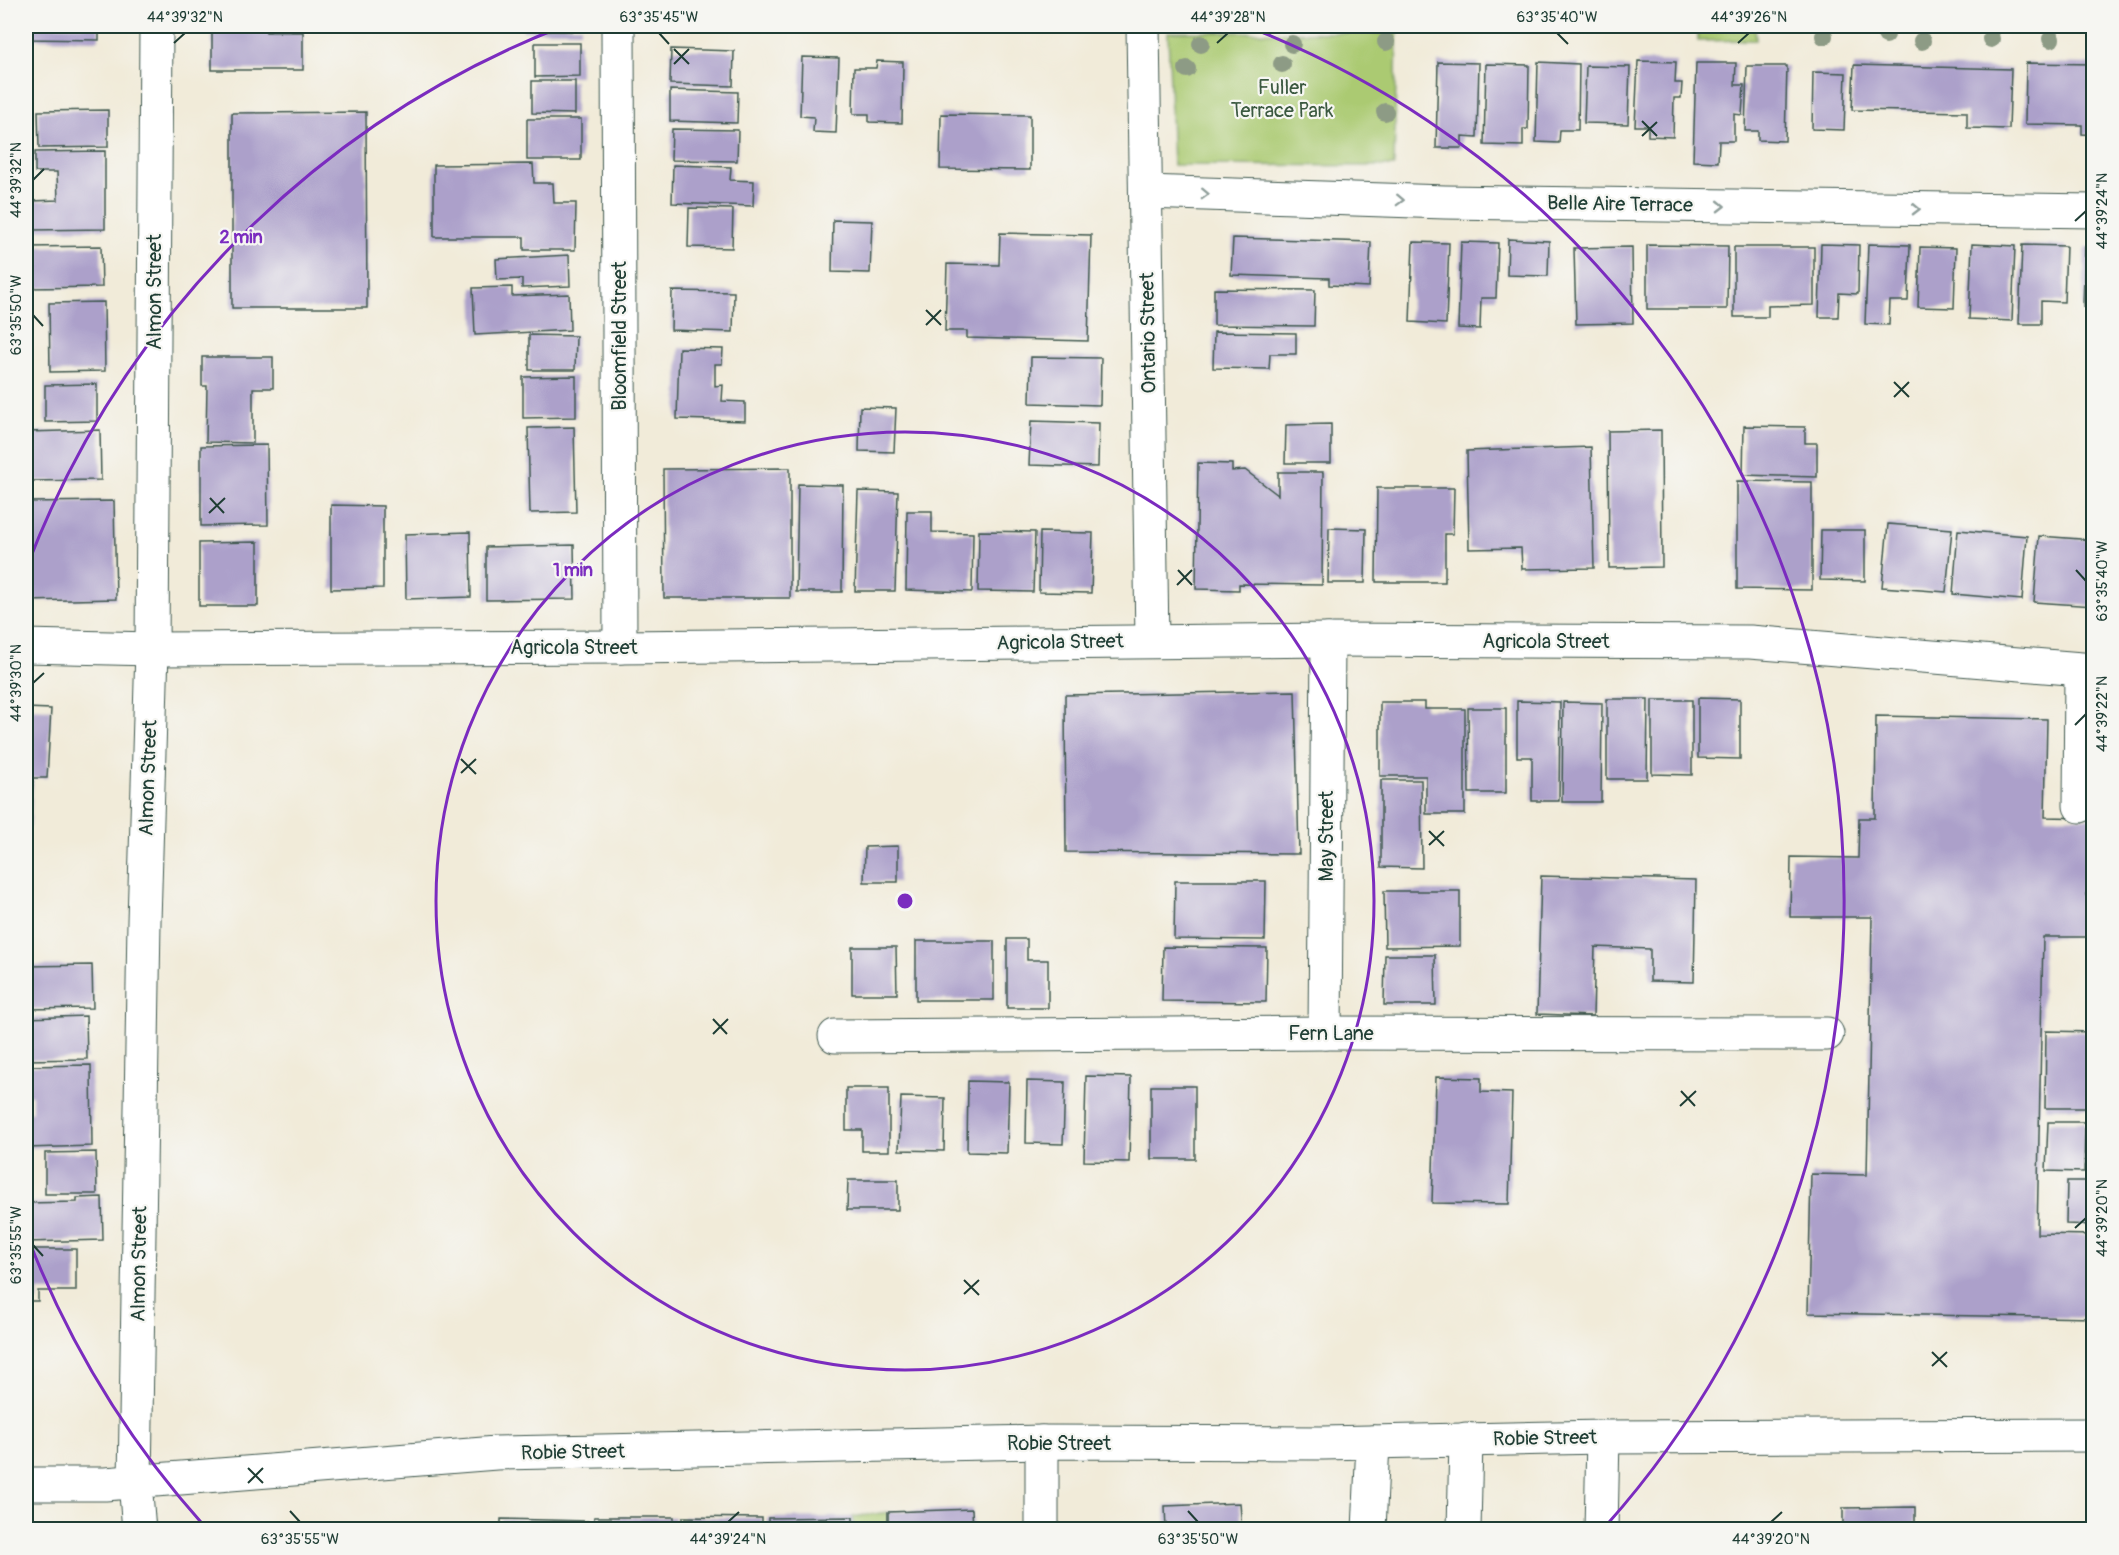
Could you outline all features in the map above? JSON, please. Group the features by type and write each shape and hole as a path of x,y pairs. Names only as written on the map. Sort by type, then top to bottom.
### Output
{"street":[{"name":"Almon Street","path":"138,1530 135,1482 144,921 152,649 156,26"},
{"name":"Bloomfield Street","path":"618,26 620,647"},
{"name":"Ontario Street","path":"1143,26 1152,641"},
{"name":"Belle Aire Terrace","path":"1146,192 1445,202 2094,212"},
{"name":"Agricola Street","path":"26,646 152,649 1328,640 1750,642 2087,670"},
{"name":"May Street","path":"1325,1033 1328,640"},
{"path":"2080,806 2087,670"},
{"name":"Fern Lane","path":"835,1036 1325,1033 1827,1034"},
{"name":"Robie Street","path":"26,1484 89,1485 135,1482 496,1453 1042,1442 1373,1442 1604,1437 2094,1435"},
{"path":"1601,1530 1604,1437"},
{"path":"1464,1530 1466,1440"},
{"path":"1042,1442 1042,1530"},
{"path":"1369,1530 1373,1442"}],"green space":[{"path":"1698,26 1755,26 1756,40 1698,41"},
{"name":"Fuller Terrace Park","path":"1168,32 1397,33 1394,166 1173,165"},
{"path":"888,1512 888,1529 853,1529 853,1517"}],"building":[{"path":"26,26 99,26 99,40 26,39"},
{"path":"212,26 265,26 266,32 303,32 303,70 212,70"},
{"path":"523,26 581,26 581,31 523,31"},
{"path":"535,43 580,43 580,76 535,77"},
{"path":"671,49 734,51 733,86 670,84"},
{"path":"802,57 839,58 836,133 813,132 814,117 800,116"},
{"path":"877,61 903,62 902,123 869,122 869,114 853,114 854,68 876,68"},
{"path":"1638,61 1676,62 1675,83 1682,83 1681,98 1674,98 1673,137 1648,136 1648,126 1635,126"},
{"path":"1438,62 1479,63 1477,137 1462,136 1462,148 1436,148"},
{"path":"1538,62 1579,64 1578,130 1560,130 1559,143 1536,142"},
{"path":"1696,63 1736,63 1735,85 1744,85 1742,115 1734,114 1734,141 1719,141 1718,162 1693,161"},
{"path":"2026,63 2094,64 2094,135 2082,134 2082,125 2025,124"},
{"path":"1486,64 1529,65 1528,129 1523,129 1523,146 1484,145"},
{"path":"1854,65 2011,69 2009,129 1967,128 1967,112 1852,110"},
{"path":"1586,66 1630,67 1628,124 1584,123"},
{"path":"1747,66 1787,66 1785,141 1758,140 1758,131 1745,131"},
{"path":"1813,72 1846,73 1844,130 1812,129"},
{"path":"532,81 575,81 575,114 532,113"},
{"path":"670,90 738,92 737,123 670,121"},
{"path":"108,110 108,147 39,148 38,111"},
{"path":"366,112 367,308 232,308 232,113"},
{"path":"941,114 1030,115 1030,170 940,169"},
{"path":"527,119 581,119 581,160 527,160"},
{"path":"672,129 738,130 737,161 671,160"},
{"path":"105,151 105,229 32,230 32,201 58,200 57,172 35,172 35,152"},
{"path":"533,164 534,183 553,183 554,203 576,203 575,250 524,250 524,237 434,237 434,165"},
{"path":"673,165 731,167 730,180 754,181 753,206 672,203"},
{"path":"689,208 733,209 732,248 688,247"},
{"path":"833,220 872,221 870,273 832,272"},
{"path":"1000,233 1091,235 1088,341 967,338 967,331 945,331 947,264 999,265"},
{"path":"1233,238 1371,242 1369,287 1329,285 1329,278 1231,275"},
{"path":"1508,239 1549,241 1548,276 1507,275"},
{"path":"1413,242 1449,243 1446,324 1410,322"},
{"path":"1461,242 1498,243 1496,298 1481,298 1480,329 1458,328"},
{"path":"1821,244 1859,245 1858,294 1839,293 1838,317 1819,317"},
{"path":"1868,244 1910,245 1908,301 1890,301 1889,325 1865,324"},
{"path":"1972,244 2015,246 2012,321 1969,319"},
{"path":"1647,245 1728,246 1727,309 1647,309"},
{"path":"2022,245 2066,246 2064,302 2041,301 2041,324 2019,324"},
{"path":"101,246 102,287 29,288 28,247"},
{"path":"1632,247 1633,323 1576,324 1574,248"},
{"path":"1734,247 1814,247 1814,305 1768,306 1768,317 1734,317"},
{"path":"1920,247 1956,248 1954,308 1918,307"},
{"path":"2085,247 2094,247 2094,332 2090,332 2092,307 2083,307"},
{"path":"569,255 570,286 522,288 522,279 497,280 496,259"},
{"path":"512,287 512,296 569,294 570,330 475,335 473,288"},
{"path":"1214,289 1315,290 1314,326 1214,325"},
{"path":"672,291 734,292 733,332 671,330"},
{"path":"104,302 105,371 50,372 49,303"},
{"path":"1214,332 1296,333 1296,354 1270,354 1269,369 1213,368"},
{"path":"529,335 576,336 575,370 529,370"},
{"path":"679,348 723,349 722,364 715,364 715,386 723,385 722,401 745,402 745,421 677,419"},
{"path":"202,357 273,357 273,388 253,388 253,443 206,442 207,386 202,386"},
{"path":"1031,357 1101,358 1100,405 1030,403"},
{"path":"576,376 576,417 523,418 523,377"},
{"path":"97,384 97,421 45,422 45,385"},
{"path":"860,407 896,408 894,452 859,451"},
{"path":"1031,421 1099,423 1098,467 1029,465"},
{"path":"1331,424 1331,463 1285,463 1286,425"},
{"path":"1744,426 1805,427 1805,443 1817,443 1817,477 1743,475"},
{"path":"574,427 576,512 530,513 528,428"},
{"path":"100,430 101,480 26,481 26,432"},
{"path":"1661,430 1662,567 1609,568 1608,431"},
{"path":"267,445 268,525 201,526 201,446"},
{"path":"1591,447 1594,568 1522,569 1521,548 1469,549 1467,451"},
{"path":"1198,463 1232,464 1232,471 1245,470 1278,495 1278,472 1323,472 1322,585 1239,584 1239,590 1196,589"},
{"path":"790,468 790,598 664,598 663,469"},
{"path":"1737,481 1812,482 1812,590 1737,589"},
{"path":"798,484 843,485 842,592 796,592"},
{"path":"1377,488 1454,488 1453,534 1445,534 1445,582 1376,582"},
{"path":"858,491 898,492 895,591 855,591"},
{"path":"114,501 116,599 26,601 26,502"},
{"path":"331,505 383,506 383,588 331,589"},
{"path":"907,511 932,511 932,532 973,533 972,592 906,590"},
{"path":"1888,524 1952,529 1946,592 1882,587"},
{"path":"1329,528 1366,529 1365,583 1328,583"},
{"path":"1821,530 1865,530 1865,581 1820,580"},
{"path":"1958,530 2027,536 2022,600 1953,594"},
{"path":"979,531 1035,532 1033,592 978,591"},
{"path":"470,532 471,597 406,599 405,534"},
{"path":"1040,532 1093,533 1091,593 1039,592"},
{"path":"2039,536 2094,540 2094,606 2034,602"},
{"path":"258,542 258,606 199,606 199,543"},
{"path":"574,545 575,599 486,600 486,547"},
{"path":"1295,691 1299,854 1066,852 1065,695"},
{"path":"1698,698 1740,699 1740,759 1698,758"},
{"path":"1607,699 1648,699 1647,779 1607,779"},
{"path":"1652,700 1692,700 1692,775 1652,774"},
{"path":"1517,701 1560,702 1559,801 1532,801 1532,757 1517,757"},
{"path":"1380,702 1425,702 1425,709 1465,709 1465,814 1426,814 1426,776 1380,776"},
{"path":"1563,702 1602,703 1601,802 1562,802"},
{"path":"26,708 51,709 47,778 33,778 30,827 26,827"},
{"path":"1468,708 1506,708 1506,793 1469,793"},
{"path":"1876,716 2047,719 2045,817 2094,818 2094,893 2087,893 2087,937 2043,937 2037,1234 2094,1235 2094,1318 1808,1313 1811,1174 1867,1175 1872,917 1790,917 1791,857 1858,858 1859,818 1875,818"},
{"path":"1381,780 1421,780 1422,868 1381,867"},
{"path":"898,846 898,882 864,882 865,847"},
{"path":"1541,876 1696,880 1694,982 1650,981 1650,949 1595,947 1593,1016 1537,1014"},
{"path":"1175,881 1266,881 1265,940 1174,939"},
{"path":"1384,891 1460,891 1460,946 1385,947"},
{"path":"1007,939 1027,939 1027,960 1048,960 1048,1008 1007,1008"},
{"path":"916,941 994,941 994,1000 916,1000"},
{"path":"852,947 896,947 897,994 852,994"},
{"path":"1163,947 1267,948 1266,1002 1162,1001"},
{"path":"1385,955 1435,955 1436,1005 1384,1005"},
{"path":"92,965 93,1008 26,1009 26,966"},
{"path":"86,1016 87,1059 26,1060 26,1018"},
{"path":"2046,1031 2094,1032 2094,1108 2045,1108"},
{"path":"91,1065 92,1146 26,1148 26,1112 32,1112 32,1095 26,1095 26,1066"},
{"path":"1086,1076 1131,1077 1129,1162 1084,1161"},
{"path":"1436,1077 1481,1078 1481,1092 1512,1093 1509,1204 1432,1203"},
{"path":"968,1081 1009,1082 1007,1153 967,1152"},
{"path":"1027,1081 1065,1082 1063,1144 1026,1143"},
{"path":"1151,1086 1195,1086 1195,1159 1151,1159"},
{"path":"846,1088 889,1088 889,1151 862,1151 862,1130 846,1130"},
{"path":"901,1097 945,1098 944,1151 899,1150"},
{"path":"2048,1122 2085,1122 2084,1172 2046,1171"},
{"path":"96,1152 97,1194 45,1194 45,1153"},
{"path":"848,1180 898,1180 898,1210 847,1210"},
{"path":"2067,1181 2094,1181 2094,1225 2066,1224"},
{"path":"102,1197 103,1240 26,1242 26,1203 77,1202 77,1198"},
{"path":"26,1249 76,1249 76,1291 38,1291 38,1301 26,1301"},
{"path":"1240,1503 1242,1530 1166,1530 1165,1506"},
{"path":"1915,1507 1915,1530 1843,1530 1843,1508"},
{"path":"972,1509 973,1530 888,1530 888,1512"},
{"path":"594,1517 674,1517 674,1530 594,1530"},
{"path":"683,1517 762,1518 762,1530 683,1530"},
{"path":"853,1517 853,1530 768,1530 768,1518"},
{"path":"501,1519 588,1521 588,1530 501,1530"}]}
